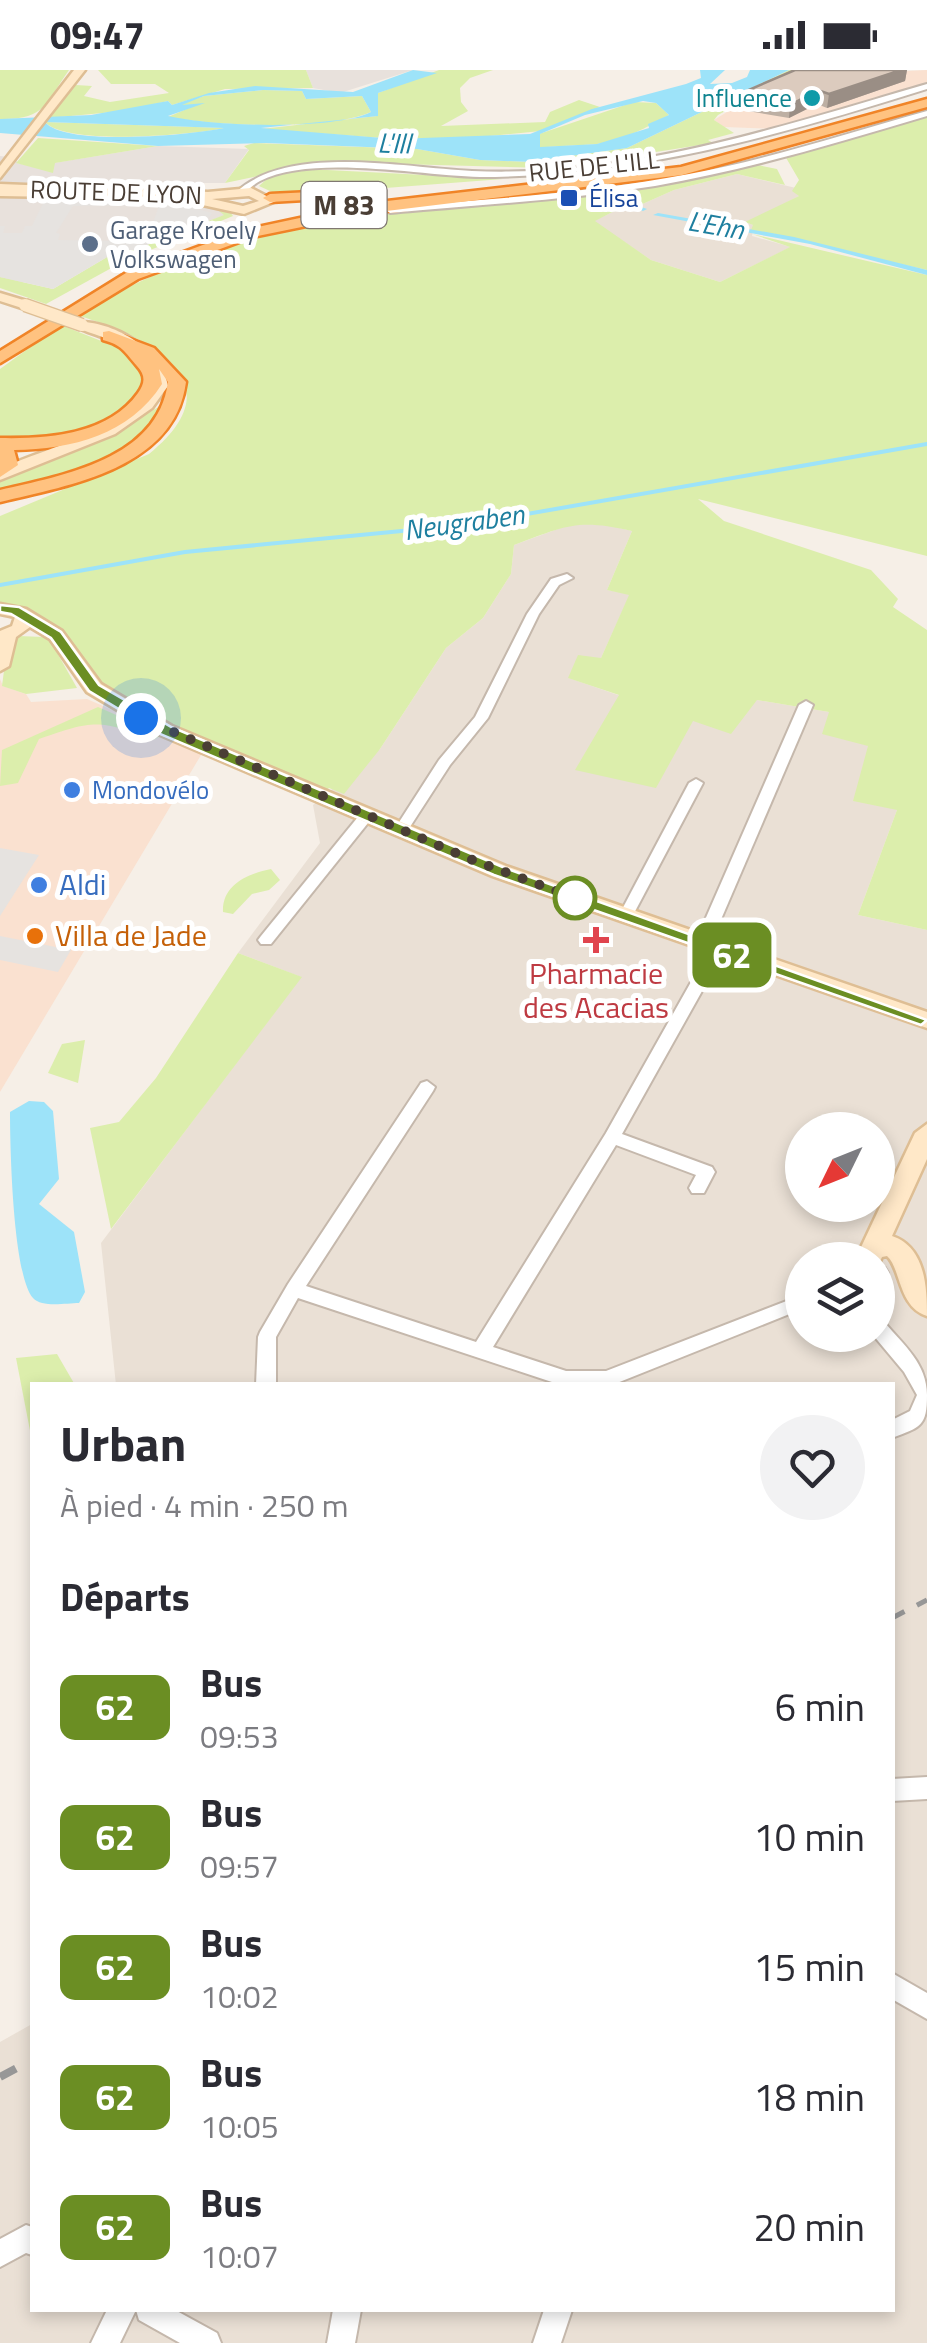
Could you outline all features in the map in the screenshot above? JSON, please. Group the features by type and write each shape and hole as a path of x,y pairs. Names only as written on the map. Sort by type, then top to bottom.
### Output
{"highway":[{"name":"M 83","path":"0,358 132,276 233,238 315,218 570,188 705,159 888,107 927,91"},
{"name":"M 83","path":"594,180 730,160 927,108"},
{"name":"M 83","path":"0,343 88,286 180,246 325,208 512,187 570,188"},
{"path":"260,191 512,187"},
{"path":"180,246 236,220 233,200"},
{"path":"2,461 101,428 136,407 153,384 152,372 117,339"},
{"path":"0,496 103,466 150,438 170,416 177,382 166,364 138,345 117,339"}],"main road":[{"path":"53,188 24,182 2,165 80,70"},
{"name":"ROUTE DE LYON","path":"0,190 53,188 233,200"},
{"name":"ROUTE DE LYON","path":"0,190 233,200"},
{"path":"233,200 258,209 269,204 260,191"},
{"path":"0,296 117,339 144,354 162,376 154,398 140,413 110,432 2,461"},
{"path":"0,609 11,630 0,666"},
{"path":"11,630 52,639 89,696 111,710 625,917 927,1020"},
{"path":"887,1242 902,1190 927,1133"},
{"path":"895,1277 927,1306"},
{"path":"895,1282 927,1319"}],"street":[{"name":"RUE DE L'ILL","path":"260,191 281,171 328,166 548,172 594,180 927,91"},
{"path":"594,180 755,162 927,108"},
{"path":"233,200 260,191"},
{"path":"401,830 444,764 481,718 533,614 555,582 567,578"},
{"path":"480,1350 612,1136 709,948 806,706"},
{"path":"625,917 696,783"},
{"path":"266,940 367,815"},
{"path":"266,1382 267,1337 294,1289 427,1087"},
{"path":"612,1136 706,1172 698,1188"},
{"path":"294,1289 566,1379 608,1379 785,1307"},
{"path":"895,1348 926,1395 917,1417 895,1428"},
{"path":"895,1790 927,1788"},
{"path":"895,1986 927,2006"},
{"path":"0,2254 26,2238 30,2241"},
{"path":"105,2343 121,2312"},
{"path":"152,2312 206,2343"},
{"path":"340,2343 347,2312"},
{"path":"546,2343 557,2312"}],"shaded area":[{"path":"306,70 413,70 340,93 313,88"},
{"path":"927,70 927,86 777,129 724,127 714,120 782,78"},
{"path":"158,146 249,149 225,183 169,183 171,198 214,207 225,215 134,250 15,284 0,277 0,156 53,172 54,163"},
{"path":"737,174 796,188 799,196 747,223 754,225 752,236 791,247 720,282 651,260 593,221 630,204 638,206 674,190"},
{"name":"Garage Kroely Volkswagen","path":"47,195 157,198 212,213 207,221 134,250 119,250 53,289 0,277 0,226 5,226 3,233 22,233 25,226 32,226","holes":["158,205 150,231 126,231 122,241 58,240 60,234 56,233 73,206"]},
{"path":"592,521 632,531 607,590 630,594 601,658 569,678 693,721 757,700 829,712 868,746 897,810 858,915 927,930 927,2343 0,2343 0,2042 30,2025 30,2312 895,2312 895,1382 116,1382 101,1243 301,977 238,953 320,843 313,805 380,749 446,648 483,618 511,574 514,545 574,523"},
{"path":"0,679 3,686 26,694 31,702 87,699 204,750 0,1092"},
{"path":"0,848 39,855 0,916"},
{"path":"0,936 71,950 58,972 0,960"}],"green space":[{"path":"0,70 69,70 35,113 0,119"},
{"path":"98,70 306,70 313,88 225,89 172,105 168,101 124,111 49,118 76,85 92,86 84,96 110,102 169,93 155,84 111,84"},
{"path":"439,70 493,70 470,78 460,88 461,102 468,111 441,126 545,122 550,112 579,100 600,107 541,131 470,138 395,139 261,129 377,116 378,93"},
{"path":"789,70 800,70 718,115 714,120 734,133 708,140 713,143 554,168 541,160 627,148"},
{"path":"302,91 306,99 362,96 371,112 300,124 213,123 168,117 198,104 172,107 204,96"},
{"path":"634,102 656,103 669,115 607,142 540,148 539,134"},
{"path":"927,114 927,270 751,230 753,225 745,222 799,196 792,191 799,180 785,156"},
{"path":"45,122 225,128 159,136 102,136 77,134"},
{"path":"38,138 158,146 55,163 53,173 16,163"},
{"path":"254,143 417,149 480,160 533,162 547,168 326,162 225,183 249,150 244,146"},
{"path":"753,164 777,169 785,185 737,174 674,190 638,206 602,193"},
{"path":"308,169 503,179 281,196 259,186 269,177"},
{"path":"593,194 626,205 595,221 651,260 720,282 790,247 752,234 927,275 927,556 698,499 724,521 871,570 898,599 893,607 927,630 927,930 858,915 897,810 853,801 868,746 822,734 829,712 757,700 731,734 693,721 656,788 575,770 619,695 568,678 578,655 601,658 629,595 607,590 632,531 598,525 572,526 514,545 511,574 483,618 446,648 380,749 344,794 329,788 325,792 117,700 29,611 0,603 0,516 149,454 175,428 186,404 185,383 155,349 77,315 182,263 294,227 372,214"},
{"path":"214,207 227,208 233,216 126,260 46,304 0,288 0,277 53,289 119,250 134,250 224,215"},
{"path":"61,325 129,352 146,378 139,396 125,411 86,429 0,441 0,369"},
{"path":"160,406 168,408 111,456 72,473 0,493 0,480 117,432"},
{"path":"18,636 44,637 51,642 77,688 26,694 2,686 7,648"},
{"path":"98,707 162,735 153,740 96,724 57,733 39,739 18,783 0,786 2,750"},
{"path":"271,869 280,880 269,890 252,894 233,914 223,912 231,888 253,874"},
{"path":"238,953 302,977 111,1229 90,1128 119,1122 156,1078"},
{"path":"85,1040 78,1083 48,1073 62,1044"},
{"path":"57,1354 73,1382 30,1382 30,1431 16,1358"}],"water":[{"name":"L'Ill","path":"413,70 437,73 378,93 378,116 345,119 371,112 362,96 306,99 302,91 263,90 204,96 182,105 205,103 168,116 241,124 297,124 261,128 395,139 530,134 592,109 686,84 701,78 700,70 725,70 710,84 732,83 747,77 750,70 789,70 627,148 542,160 602,193 647,209 643,211 593,194 565,175 533,162 480,160 417,149 266,143 158,146 0,133 0,119 91,115 168,101 172,105 209,93 255,86 353,92","holes":["643,101 656,103 669,115 648,124 649,128 597,144 540,147 540,134 585,115","45,122 224,128 130,137 57,130"]},
{"name":"L'Ehn","path":"653,215 794,237 927,270 927,275 810,244"},
{"path":"29,1101 44,1102 53,1111 59,1179 39,1204 74,1232 85,1292 79,1303 37,1301 26,1285 14,1210 10,1112"}],"building":[{"path":"795,70 901,70 829,94 818,90 790,105 737,95"}],"waterway":[{"name":"Neugraben","path":"0,585 185,552 464,525 927,444"}],"railway":[{"path":"895,1616 927,1600"},
{"path":"0,2077 30,2061"}],"bus line":[{"name":"62","path":"0,609 14,610 56,635 94,688 128,712 166,730 500,871 756,964 927,1020"}],"place":[{"name":"Influence","path":"812,98"},
{"name":"Élisa","path":"569,198"},
{"name":"Garage Kroely Volkswagen","path":"90,244"},
{"name":"Mondovélo","path":"72,790"},
{"name":"Aldi","path":"39,885"},
{"name":"Villa de Jade","path":"35,936"},
{"name":"Pharmacie des Acacias","path":"596,940"}],"route":[{"path":"141,718 470,859 575,898"}]}
